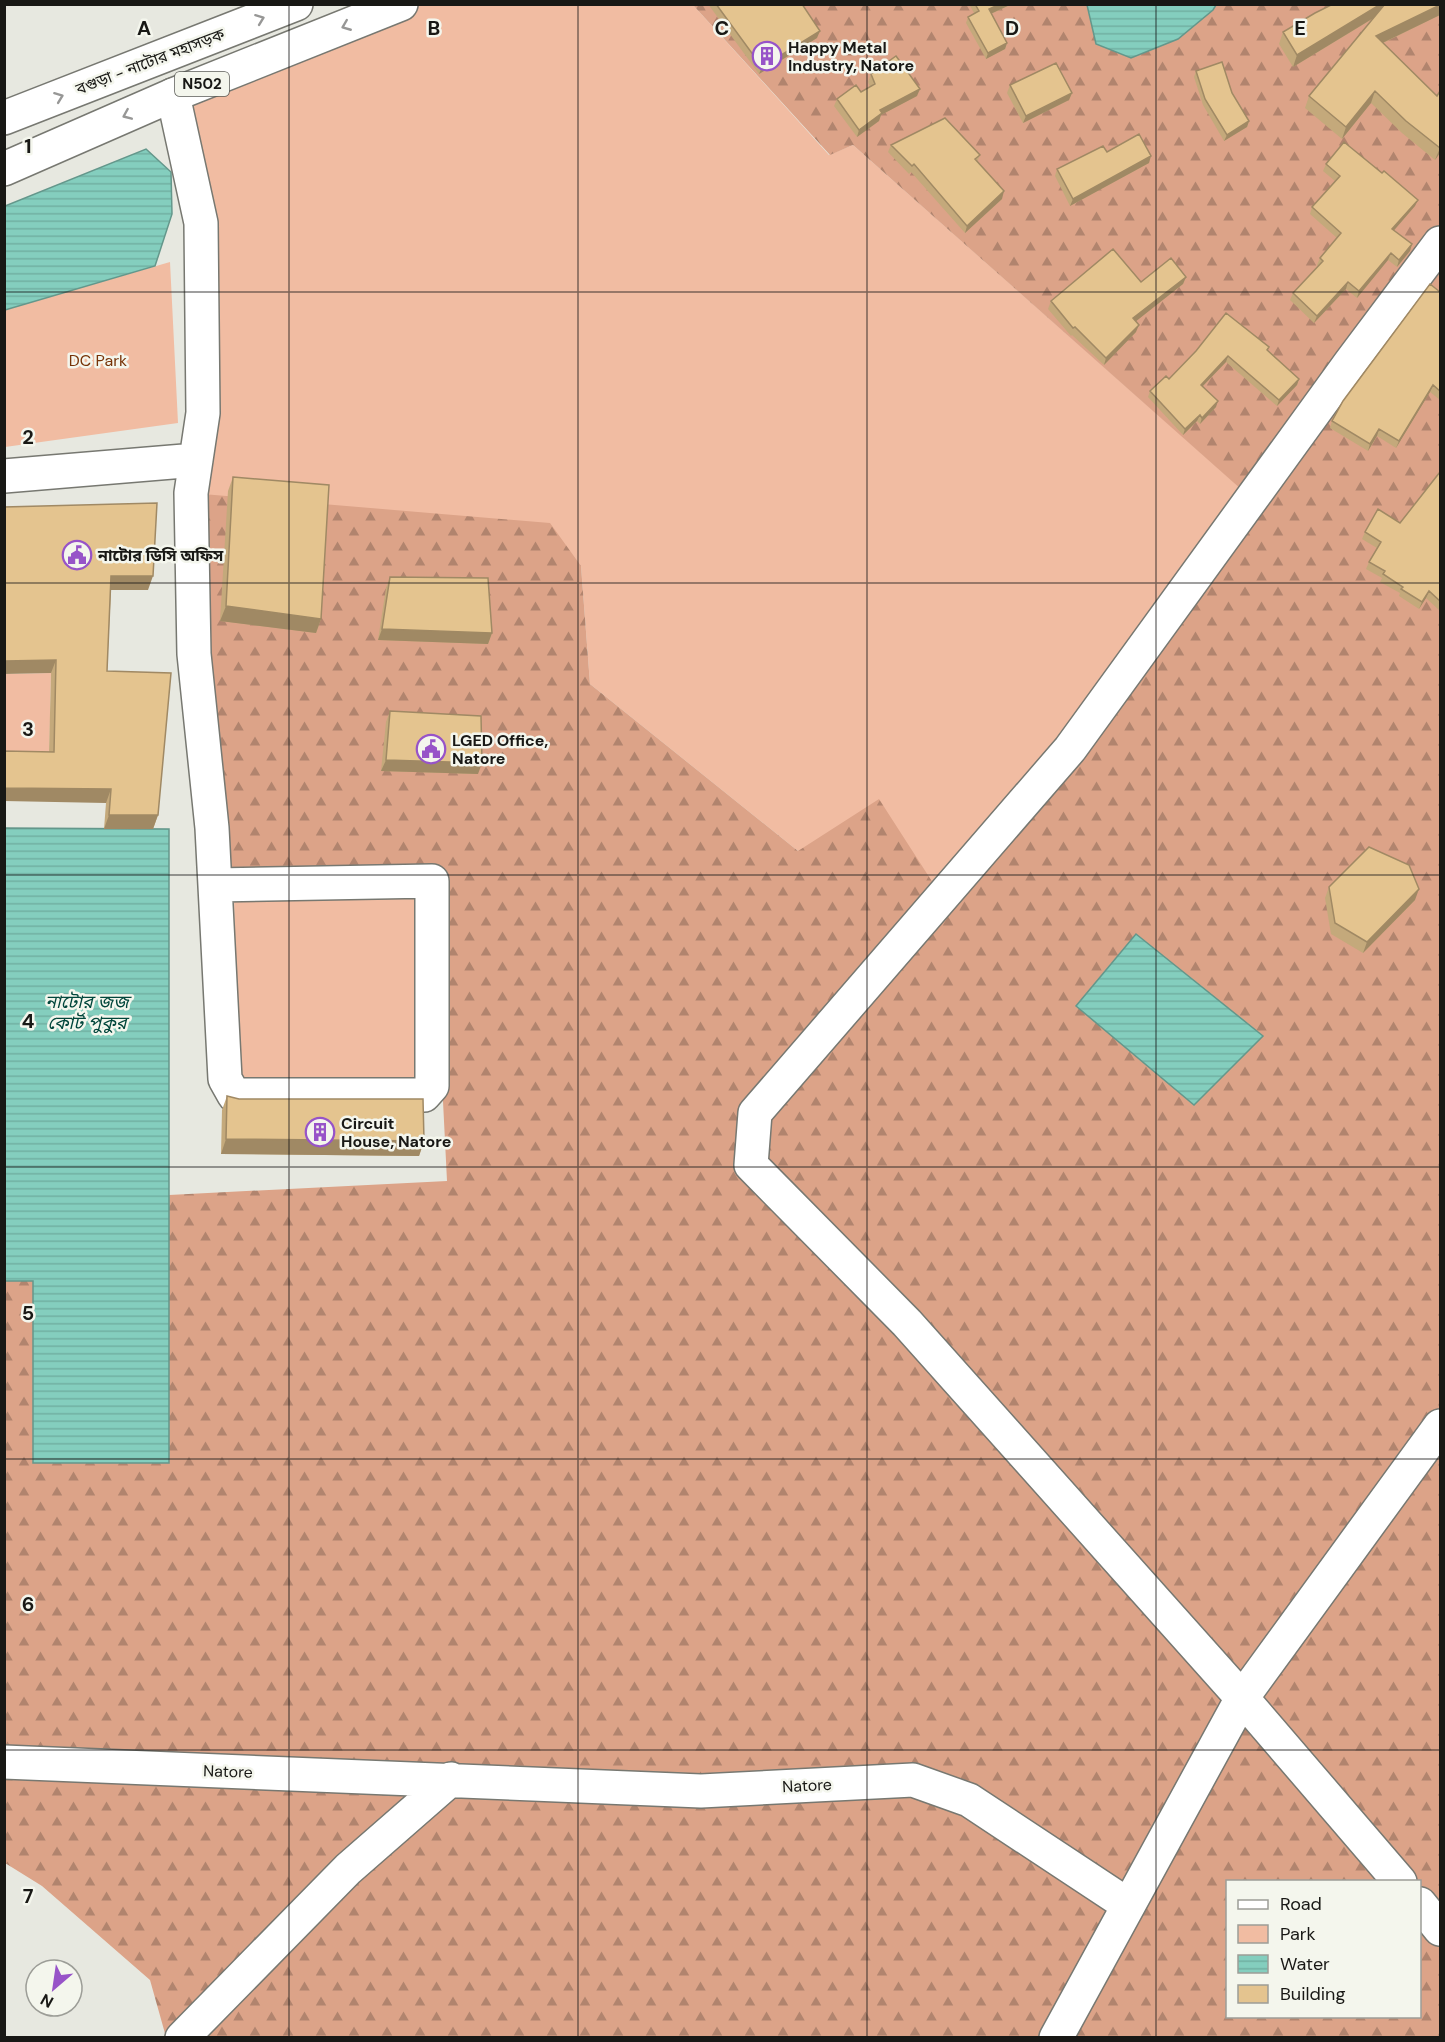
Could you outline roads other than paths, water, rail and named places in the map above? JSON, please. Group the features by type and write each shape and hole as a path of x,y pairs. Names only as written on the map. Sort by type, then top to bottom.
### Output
{"main road":[{"name":"বগুড়া - নাটোর মহাসড়ক","path":"4,118 296,4"},
{"name":"N502","path":"4,169 173,95 401,4"},
{"path":"174,52 173,95 201,223 203,413 191,493 194,654 212,828 225,1080 234,1095 424,1095 432,1086 432,881 215,885"},
{"path":"1399,1880 1242,1698 907,1323 751,1165 755,1113 1070,749 1343,372 1440,243"},
{"path":"4,476 196,460"},
{"path":"1056,2037 1242,1698 1440,1426"},
{"name":"Natore","path":"4,1762 701,1791 913,1780 969,1800 1128,1905"},
{"path":"182,2037 348,1869 451,1779"},
{"path":"1421,1906 1440,1929"}],"water":[{"path":"1087,4 1216,5 1178,39 1131,58 1096,44"},
{"path":"146,149 171,172 172,214 155,266 5,310 5,206"},
{"name":"নাটোর জজ কোর্ট পুকুর","path":"5,828 169,829 169,1463 33,1463 33,1281 5,1281"},
{"path":"1136,934 1263,1036 1194,1105 1076,1006"}],"place":[{"name":"Happy Metal Industry, Natore","path":"767,56"},
{"name":"নাটোর ডিসি অফিস","path":"77,555"},
{"name":"LGED Office, Natore","path":"431,749"},
{"name":"Circuit House, Natore","path":"320,1132"}],"park label":[{"name":"DC Park","path":"98,360"}]}
